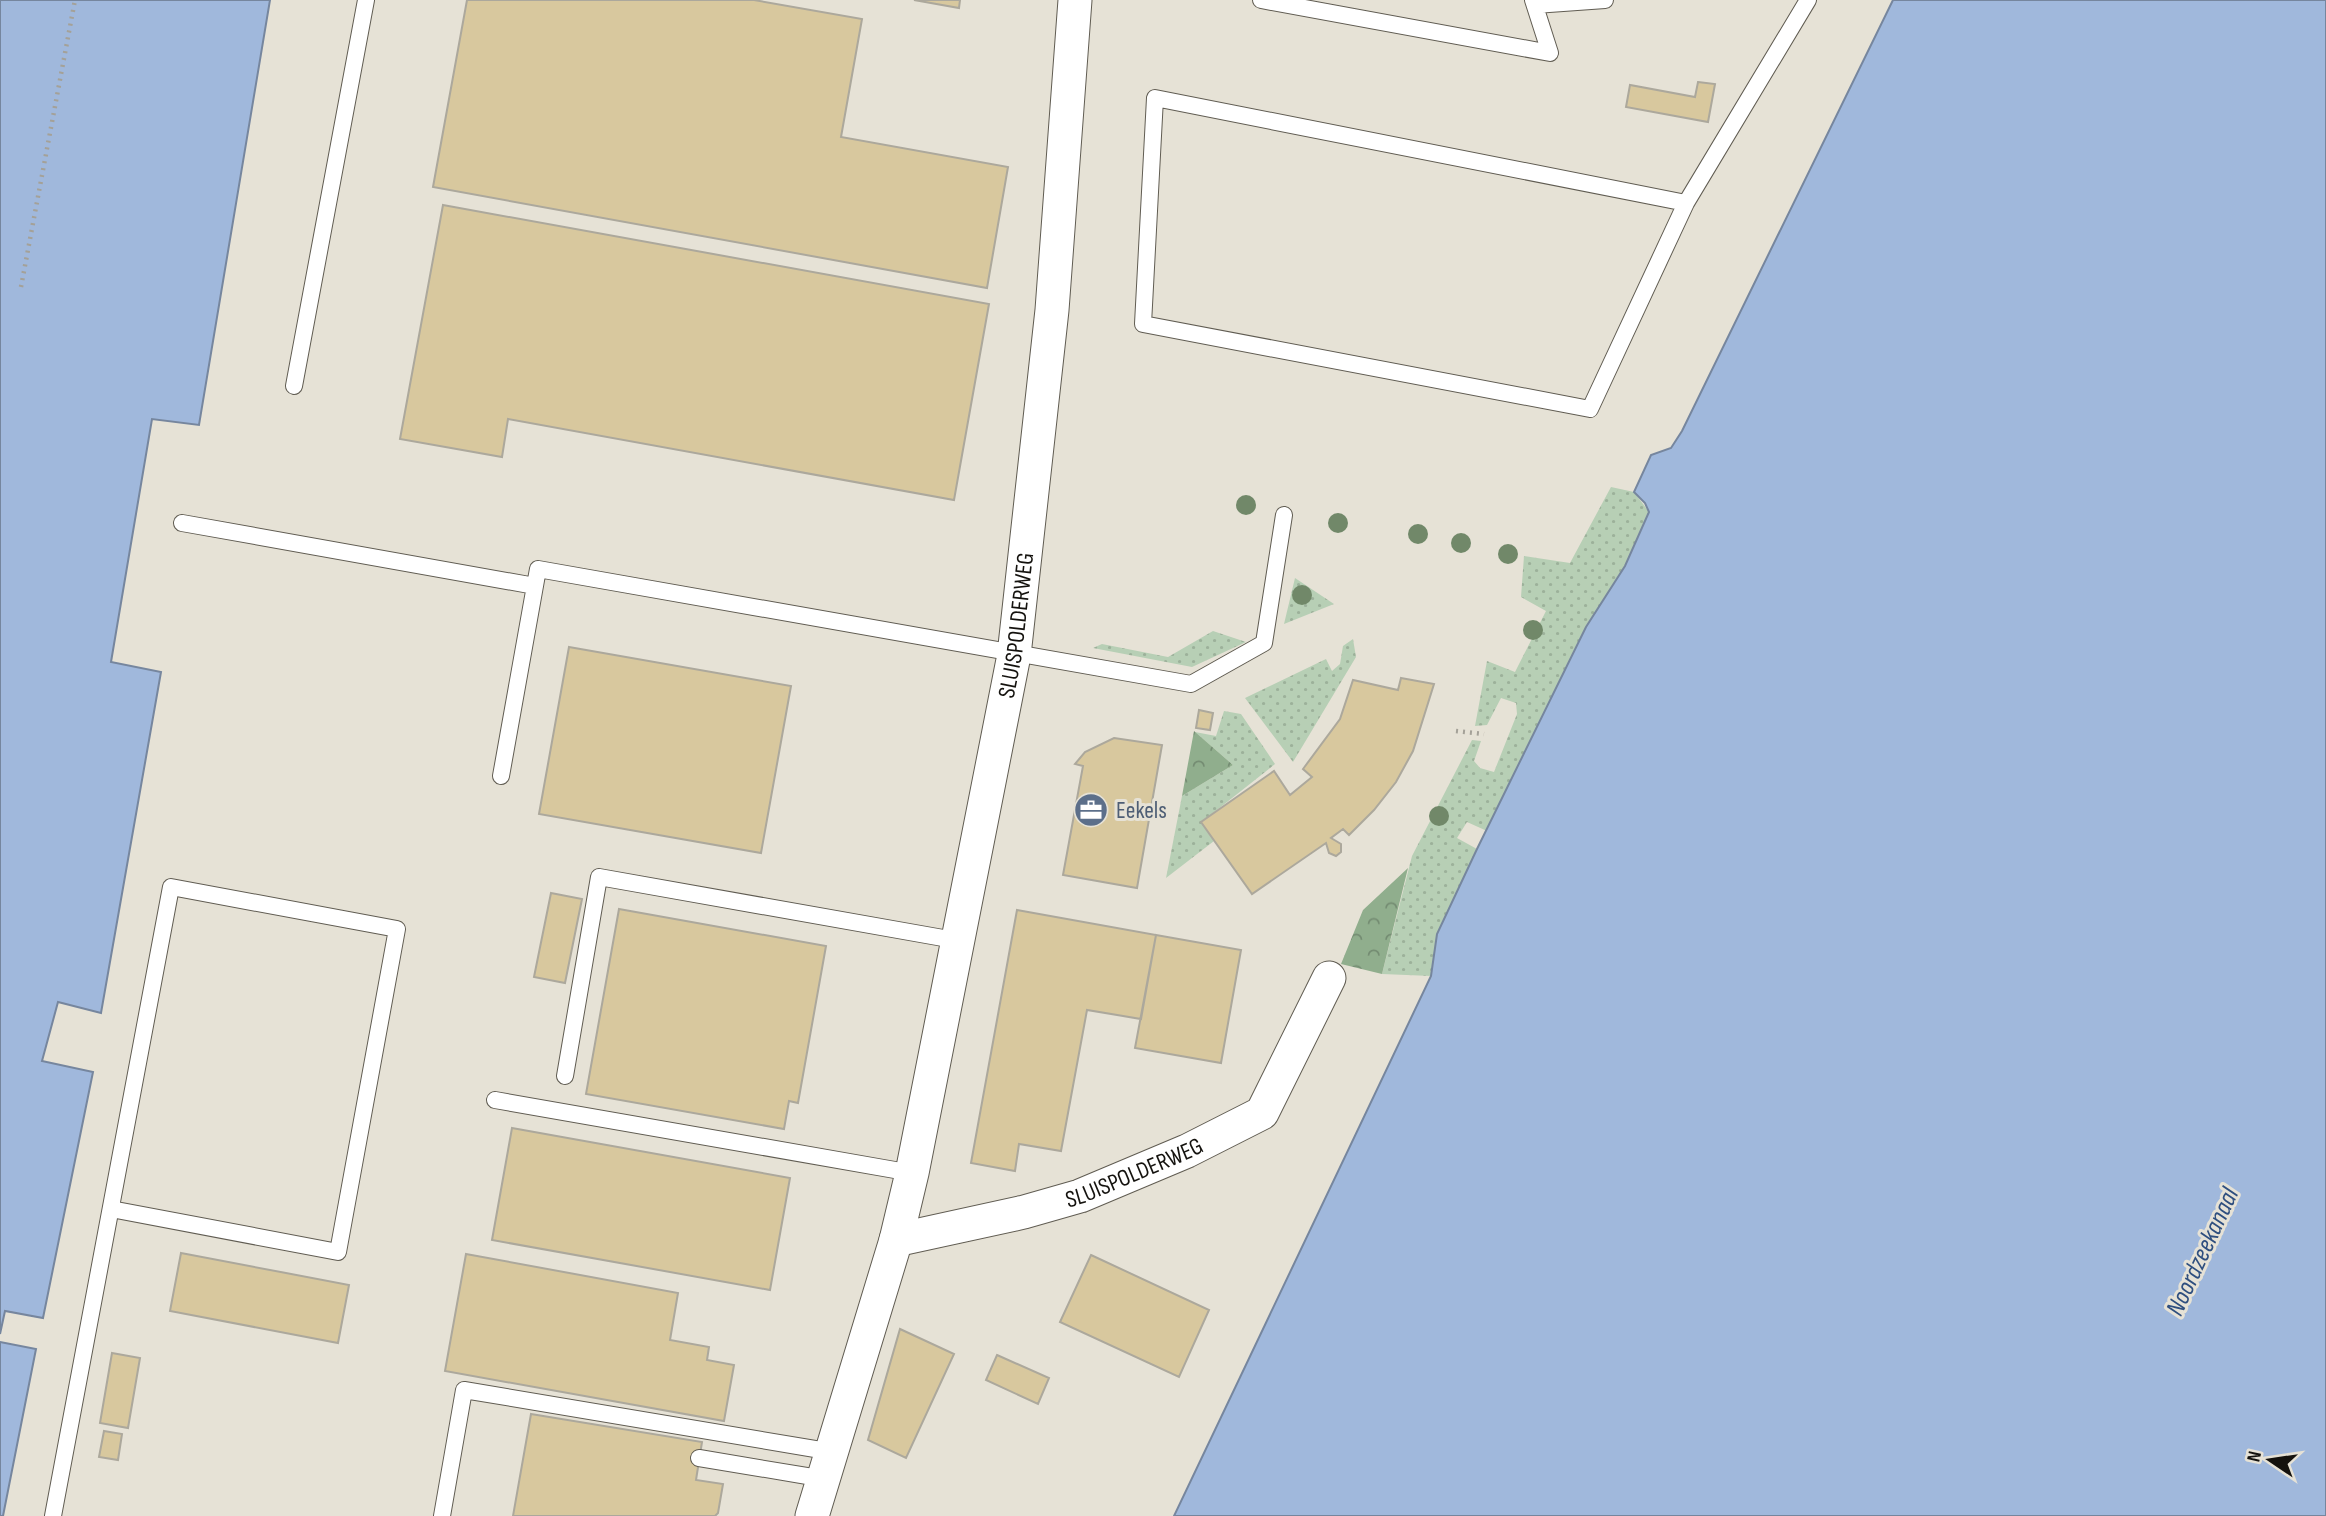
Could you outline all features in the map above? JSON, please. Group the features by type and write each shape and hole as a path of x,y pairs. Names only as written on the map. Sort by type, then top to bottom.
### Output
{"street":[{"name":"SLUISPOLDERWEG","path":"812,1516 896,1240 912,1173 960,941 1014,655 1052,310 1075,0"},
{"name":"SLUISPOLDERWEG","path":"896,1240 1024,1212 1080,1196 1187,1150 1262,1113 1329,978"}],"lane":[{"path":"294,386 366,0"},
{"path":"1261,0 1550,53 1534,3 1605,0"},
{"path":"1686,203 1156,98 1143,324 1590,409 1686,203 1808,0"},
{"path":"501,776 538,569 1014,655 1191,684 1264,643 1284,515"},
{"path":"182,523 535,586"},
{"path":"565,1076 599,877 960,941"},
{"path":"52,1516 171,887 397,929 338,1252 111,1209"},
{"path":"495,1100 912,1173"},
{"path":"442,1516 464,1390 829,1466"},
{"path":"699,1458 829,1466"}],"path":[{"path":"21,287 75,0"},
{"path":"1456,731 1483,734"}],"green space":[{"path":"1611,487 1634,492 1649,512 1625,566 1586,627 1487,831 1467,822 1457,838 1477,849 1437,934 1431,976 1382,974 1412,856 1472,740 1481,741 1474,761 1480,768 1494,772 1517,714 1516,703 1501,698 1487,725 1475,726 1487,661 1515,672 1546,611 1521,597 1524,556 1570,563"},
{"path":"1295,578 1334,604 1284,624"},
{"path":"1213,631 1246,642 1192,667 1093,648 1102,644 1168,657"},
{"path":"1353,639 1356,657 1293,762 1245,698 1326,659 1332,671 1340,664 1343,646"},
{"path":"1224,711 1241,714 1275,764 1203,821 1214,841 1166,878 1182,796 1233,765 1195,732 1216,736"},
{"path":"1194,731 1233,765 1182,796"},
{"path":"1408,868 1382,974 1341,964 1363,910"}],"water":[{"path":"0,0 270,0 199,425 152,419 111,662 161,672 101,1013 58,1002 42,1061 93,1072 43,1318 5,1311 0,1334"},
{"name":"Noordzeekanaal","path":"1893,0 2326,0 2326,1516 1174,1516 1431,976 1437,934 1477,849 1586,627 1625,566 1649,512 1645,503 1634,492 1651,455 1671,448 1682,431"},
{"path":"0,1342 36,1349 3,1516 0,1516"}],"building":[{"path":"467,0 754,0 862,19 841,137 1008,167 987,288 433,187"},
{"path":"914,0 960,0 959,8"},
{"path":"1698,82 1715,84 1708,122 1626,107 1630,85 1695,97"},
{"path":"443,205 989,304 954,500 508,419 502,457 400,439"},
{"path":"569,647 791,686 761,853 539,814"},
{"path":"1401,678 1434,684 1413,751 1396,782 1374,810 1349,835 1343,829 1331,838 1341,844 1341,852 1336,856 1329,853 1326,843 1252,894 1201,822 1274,771 1290,795 1312,777 1303,769 1340,719 1353,680 1398,690"},
{"path":"1199,710 1213,713 1210,730 1196,728"},
{"path":"1114,738 1162,745 1137,888 1063,875 1083,766 1075,764 1085,752"},
{"path":"551,893 582,899 565,983 534,977"},
{"path":"619,909 826,946 798,1103 789,1101 784,1129 586,1094"},
{"path":"1017,910 1156,935 1141,1019 1087,1010 1061,1151 1019,1144 1015,1171 971,1163"},
{"path":"1156,935 1241,950 1221,1063 1135,1048"},
{"path":"512,1128 790,1178 770,1290 492,1240"},
{"path":"181,1253 349,1285 338,1343 170,1311"},
{"path":"466,1254 678,1293 670,1340 709,1347 707,1360 734,1365 724,1421 445,1371"},
{"path":"1091,1255 1209,1310 1179,1377 1060,1322"},
{"path":"900,1329 954,1354 906,1458 868,1440"},
{"path":"112,1353 140,1358 128,1428 100,1423"},
{"path":"997,1355 1049,1378 1038,1404 986,1380"},
{"path":"531,1414 702,1442 696,1480 723,1484 718,1513 715,1516 513,1516"},
{"path":"104,1431 122,1434 118,1460 99,1457"}],"place":[{"name":"Eekels","path":"1091,810"}]}
